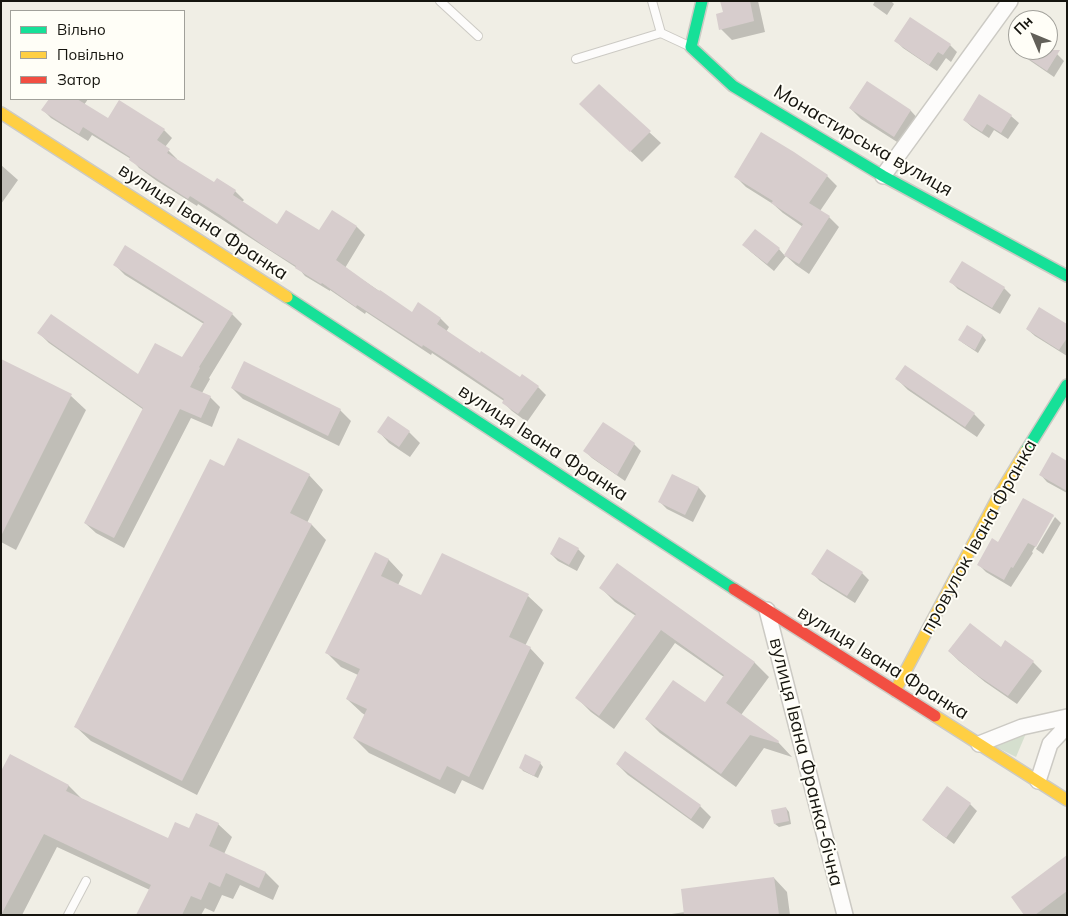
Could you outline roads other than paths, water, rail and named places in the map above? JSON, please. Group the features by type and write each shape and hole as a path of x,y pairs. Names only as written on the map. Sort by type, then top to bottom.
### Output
{"street":[{"path":"691,47 702,1"},
{"path":"883,176 1010,1"},
{"name":"Монастирська вулиця","path":"691,47 733,86 883,176 1067,276"},
{"name":"вулиця Івана Франка","path":"1,113 767,610 1067,800"},
{"name":"провулок Івана Франка","path":"895,691 999,495 1067,385"},
{"name":"вулиця Івана Франка-бічна","path":"767,610 845,915"},
{"path":"980,744 1022,727 1067,717"},
{"path":"1038,781 1050,744 1067,726"}],"lane":[{"path":"440,1 478,36"},
{"path":"652,1 662,33"},
{"path":"576,59 662,33 691,47"},
{"path":"68,915 86,881"}]}
